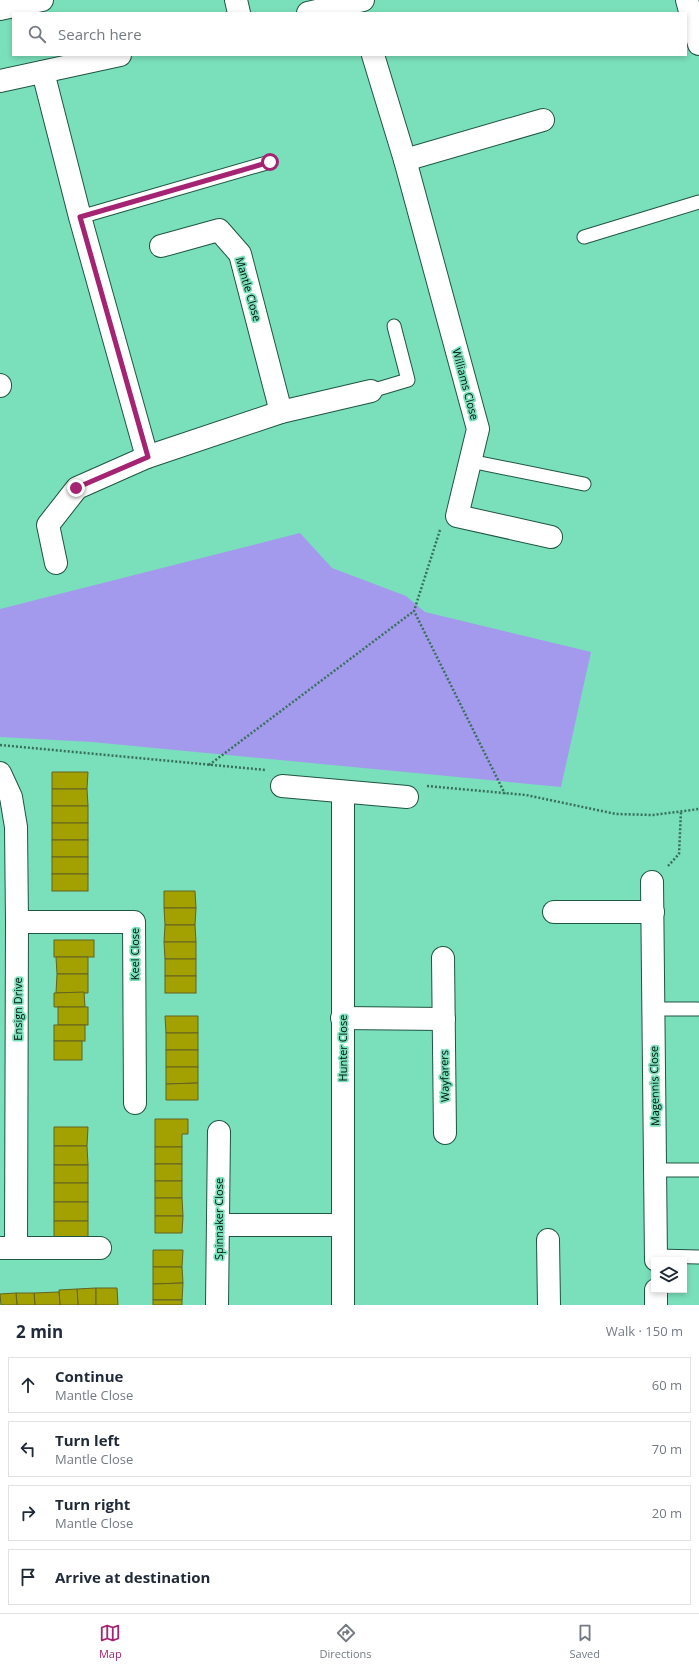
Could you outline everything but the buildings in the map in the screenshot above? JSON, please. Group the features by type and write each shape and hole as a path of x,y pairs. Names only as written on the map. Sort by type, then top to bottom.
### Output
{"street":[{"path":"0,8 42,0"},
{"path":"236,0 239,12"},
{"path":"687,0 699,44"},
{"path":"314,12 360,5"},
{"path":"0,81 115,56"},
{"name":"Williams Close","path":"373,56 405,160 478,429 457,516"},
{"path":"43,72 80,217 148,457"},
{"path":"405,160 543,120"},
{"name":"Mantle Close","path":"161,246 218,230 240,254 281,412"},
{"path":"56,563 48,525 76,488 148,457 281,412 371,391"},
{"path":"457,516 551,537"},
{"name":"Ensign Drive","path":"0,773 12,797 16,827 17,922 8,1247 100,1248"},
{"path":"282,786 407,797"},
{"name":"Hunter Close","path":"343,792 343,1305"},
{"name":"Magennis Close","path":"652,882 656,1257"},
{"path":"554,912 653,912"},
{"name":"Keel Close","path":"17,922 134,922 135,1103"},
{"name":"Wayfarers","path":"443,958 445,1133"},
{"path":"342,1018 444,1019"},
{"name":"Spinnaker Close","path":"217,1305 218,1132"},
{"path":"218,1225 343,1225"},
{"path":"548,1240 549,1305"},
{"path":"656,1293 656,1305"}],"lane":[{"path":"80,217 270,162"},
{"path":"584,237 699,202"},
{"path":"371,391 408,380 394,326"},
{"path":"470,460 584,484"},
{"path":"653,1009 697,1008"},
{"path":"655,1170 699,1170"},
{"path":"687,1257 699,1257"}],"path":[{"path":"209,765 414,610 446,513 457,516"},
{"path":"414,610 505,794"},
{"path":"652,882 679,854 681,811"}],"shaded area":[{"path":"300,533 332,568 406,596 425,612 591,652 561,787 92,742 0,737 0,609"}],"route":[{"path":"76,488 148,457 80,217 270,162"}]}
